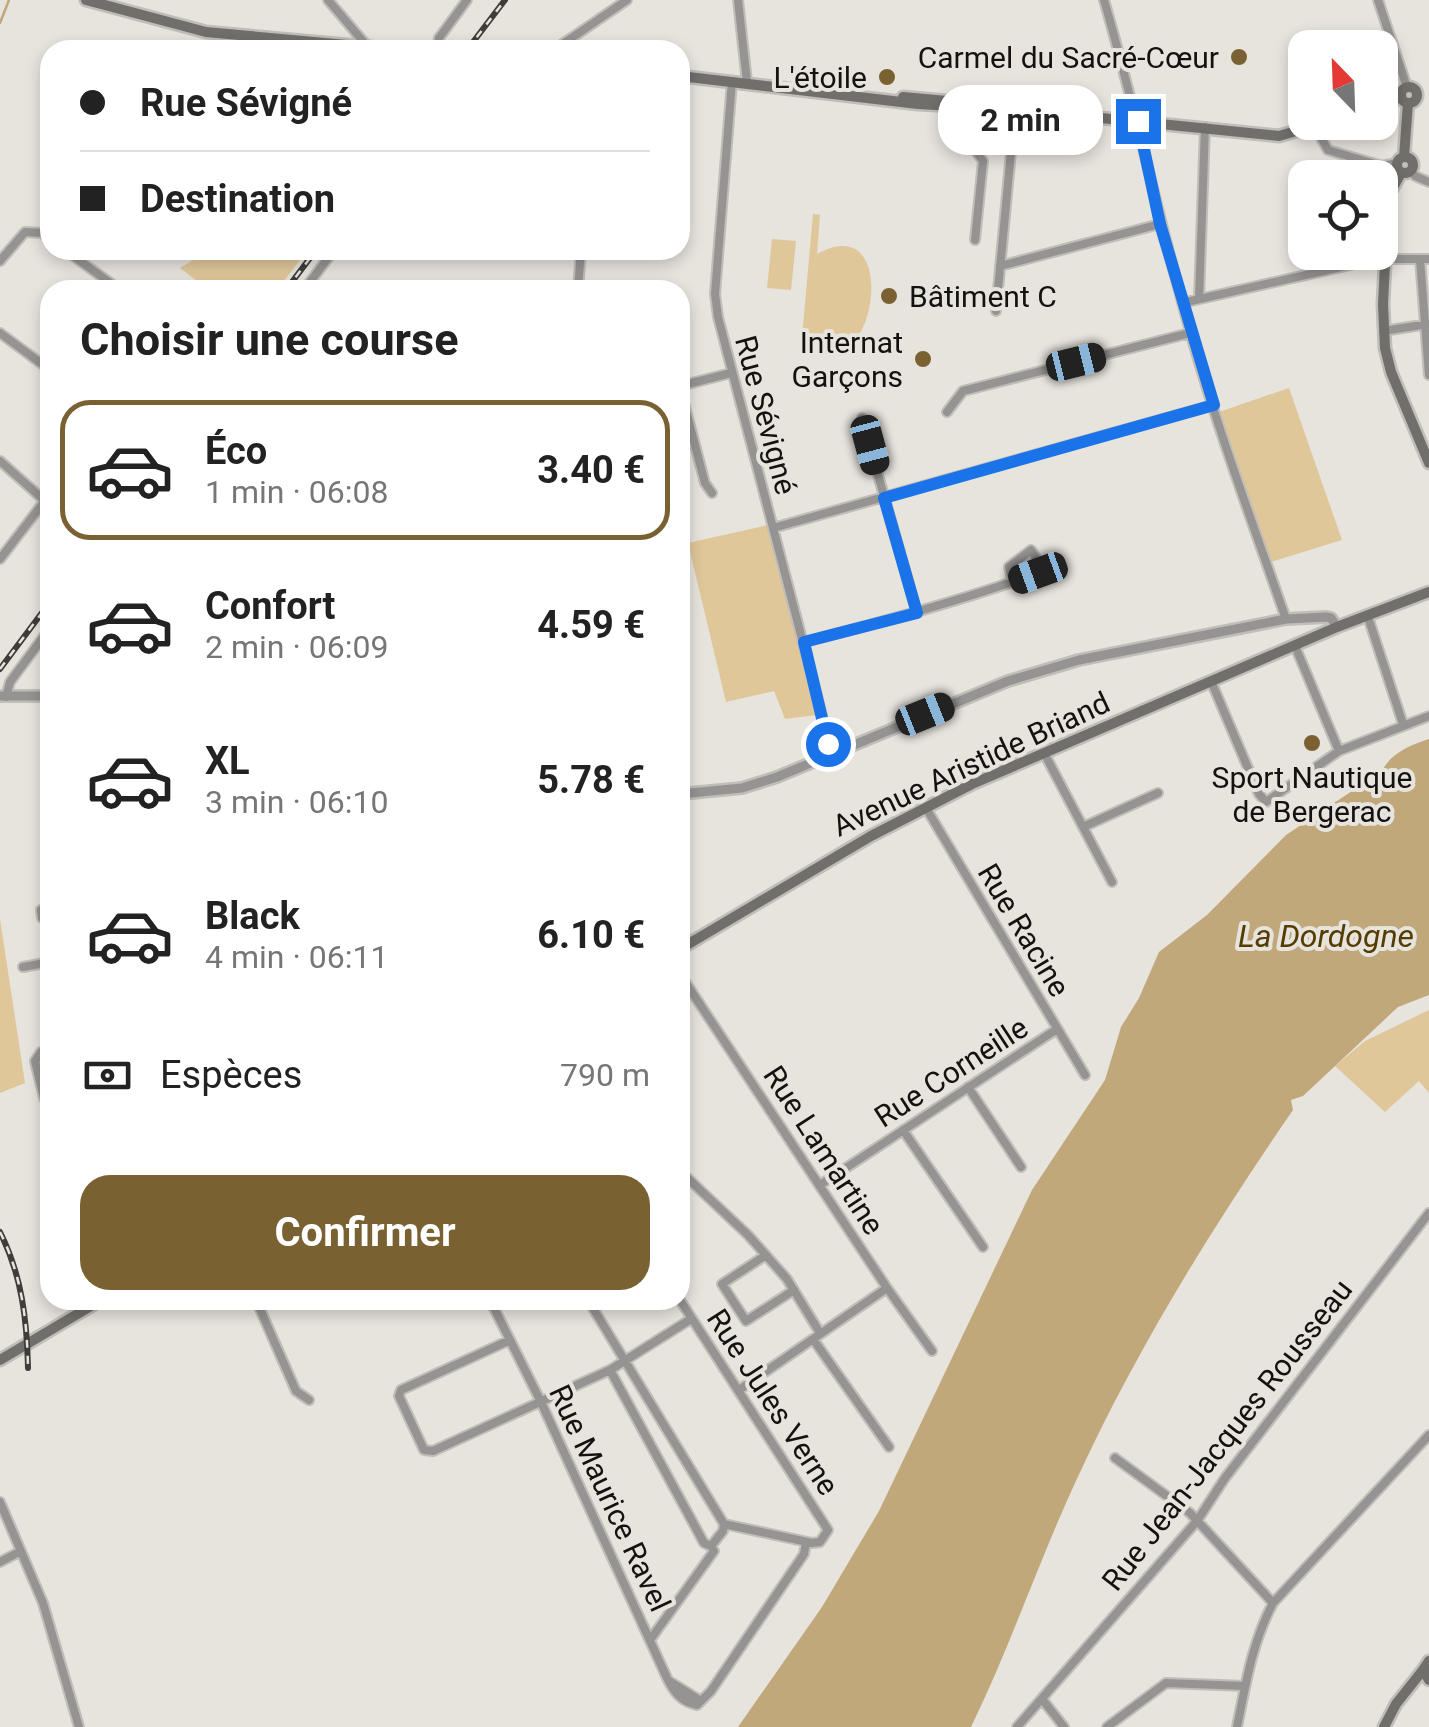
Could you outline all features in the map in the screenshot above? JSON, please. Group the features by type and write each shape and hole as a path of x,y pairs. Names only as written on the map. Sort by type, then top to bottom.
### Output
{"main road":[{"path":"86,0 206,32 292,40"},
{"path":"690,77 969,109 1288,134"},
{"path":"1398,98 1429,86"},
{"path":"1398,176 1403,166 1408,95"},
{"path":"877,97 918,96 992,108"},
{"path":"1386,270 1383,331 1392,372 1428,459"},
{"name":"Avenue Aristide Briand","path":"690,943 871,836 926,808 1044,752 1429,592"},
{"path":"0,1360 84,1310"},
{"path":"1385,1727 1427,1672"}],"street":[{"path":"328,0 362,40"},
{"path":"439,40 467,0"},
{"path":"569,40 627,0"},
{"path":"738,0 747,82"},
{"path":"1104,0 1190,333 1286,619"},
{"path":"1378,0 1408,95"},
{"name":"Rue Sévigné","path":"732,82 715,294 731,373 832,754"},
{"path":"969,109 967,138 983,161 975,240"},
{"path":"996,312 1016,110"},
{"path":"1199,299 1205,127"},
{"path":"1325,140 1328,150 1382,166 1403,166 1429,182"},
{"path":"1000,266 1160,224"},
{"path":"0,261 25,232 40,233"},
{"path":"1398,258 1425,259 1429,375"},
{"path":"79,260 106,280"},
{"path":"1182,303 1331,270"},
{"path":"1383,331 1427,325"},
{"path":"0,333 40,363"},
{"path":"946,412 963,391 1190,333"},
{"path":"690,384 731,373"},
{"path":"773,528 1214,405"},
{"path":"862,418 917,613"},
{"path":"690,426 705,484 712,493"},
{"path":"0,461 40,492"},
{"path":"0,559 40,506"},
{"path":"804,642 917,613 1013,582 1038,573 1041,566 1032,550 1013,561 1009,568 1013,582"},
{"path":"1368,617 1403,724"},
{"path":"690,793 742,788 1008,680 1079,660 1286,619 1331,618 1337,627"},
{"path":"40,642 3,696 40,696"},
{"path":"1294,646 1340,751"},
{"path":"1211,681 1266,802 1340,751 1429,716"},
{"path":"1044,752 1112,882"},
{"path":"1083,827 1158,793"},
{"name":"Rue Racine","path":"926,808 1085,1075"},
{"path":"23,967 40,964"},
{"name":"Rue Lamartine","path":"690,989 932,1350"},
{"name":"Rue Corneille","path":"820,1185 1057,1029"},
{"path":"40,1052 35,1061 40,1082"},
{"path":"968,1088 1022,1167"},
{"path":"904,1130 982,1247"},
{"path":"690,1180 766,1255 794,1290 816,1336 889,1447"},
{"name":"Rue Jean-Jacques Rousseau","path":"1017,1727 1197,1522 1200,1511 1429,1213"},
{"path":"766,1255 722,1284 746,1321 794,1290"},
{"path":"739,1390 887,1288"},
{"path":"260,1310 296,1391 309,1400"},
{"name":"Rue Maurice Ravel","path":"495,1310 668,1681 686,1703 699,1703 804,1554 806,1542"},
{"path":"594,1310 724,1524 724,1530 711,1546"},
{"name":"Rue Jules Verne","path":"686,1310 828,1530 820,1542 806,1542"},
{"path":"510,1340 401,1390 399,1396 424,1450 433,1451 610,1370 691,1318"},
{"path":"610,1370 704,1543 714,1551 650,1640"},
{"path":"1237,1727 1258,1632 1273,1603 1429,1435"},
{"path":"1115,1458 1190,1512 1273,1603"},
{"path":"0,1502 56,1642 78,1727"},
{"path":"724,1524 806,1542"},
{"path":"0,1562 21,1551"},
{"path":"1107,1727 1166,1683 1246,1686"},
{"path":"1042,1699 1064,1727"}],"shaded area":[{"path":"813,214 820,215 817,254 845,246 863,256 871,277 870,303 863,328 849,346 831,350 810,335 808,349 801,348"},
{"path":"772,239 796,241 791,290 767,288"},
{"path":"193,260 300,260 285,280 196,280 180,268"},
{"path":"1289,388 1342,540 1271,562 1219,412"},
{"path":"768,525 816,715 785,719 774,691 726,702 690,543"},
{"path":"0,919 25,1083 0,1093"},
{"path":"1429,1010 1429,1093 1419,1081 1385,1112 1335,1066 1365,1041"}],"water":[{"name":"La Dordogne","path":"1429,739 1429,995 1398,1007 1303,1096 1291,1100 1293,1110 1176,1292 1098,1434 971,1727 738,1727 822,1607 879,1511 1032,1190 1105,1080 1121,1027 1159,952 1207,915 1286,835 1382,771 1402,750"}],"waterway":[{"path":"0,23 9,0"}],"railway":[{"path":"475,40 505,0"},
{"path":"294,280 308,260"},
{"path":"0,669 40,615"},
{"path":"0,1232 22,1298 28,1368"}],"place":[{"name":"Carmel du Sacré-Cœur","path":"1239,57"},
{"name":"L'étoile","path":"887,77"},
{"name":"Bâtiment C","path":"889,296"},
{"name":"Internat Garçons","path":"923,359"},
{"name":"Sport Nautique de Bergerac","path":"1312,743"}],"route":[{"path":"828,744 804,642 917,613 884,498 1214,405 1160,224 1138,121"}]}
